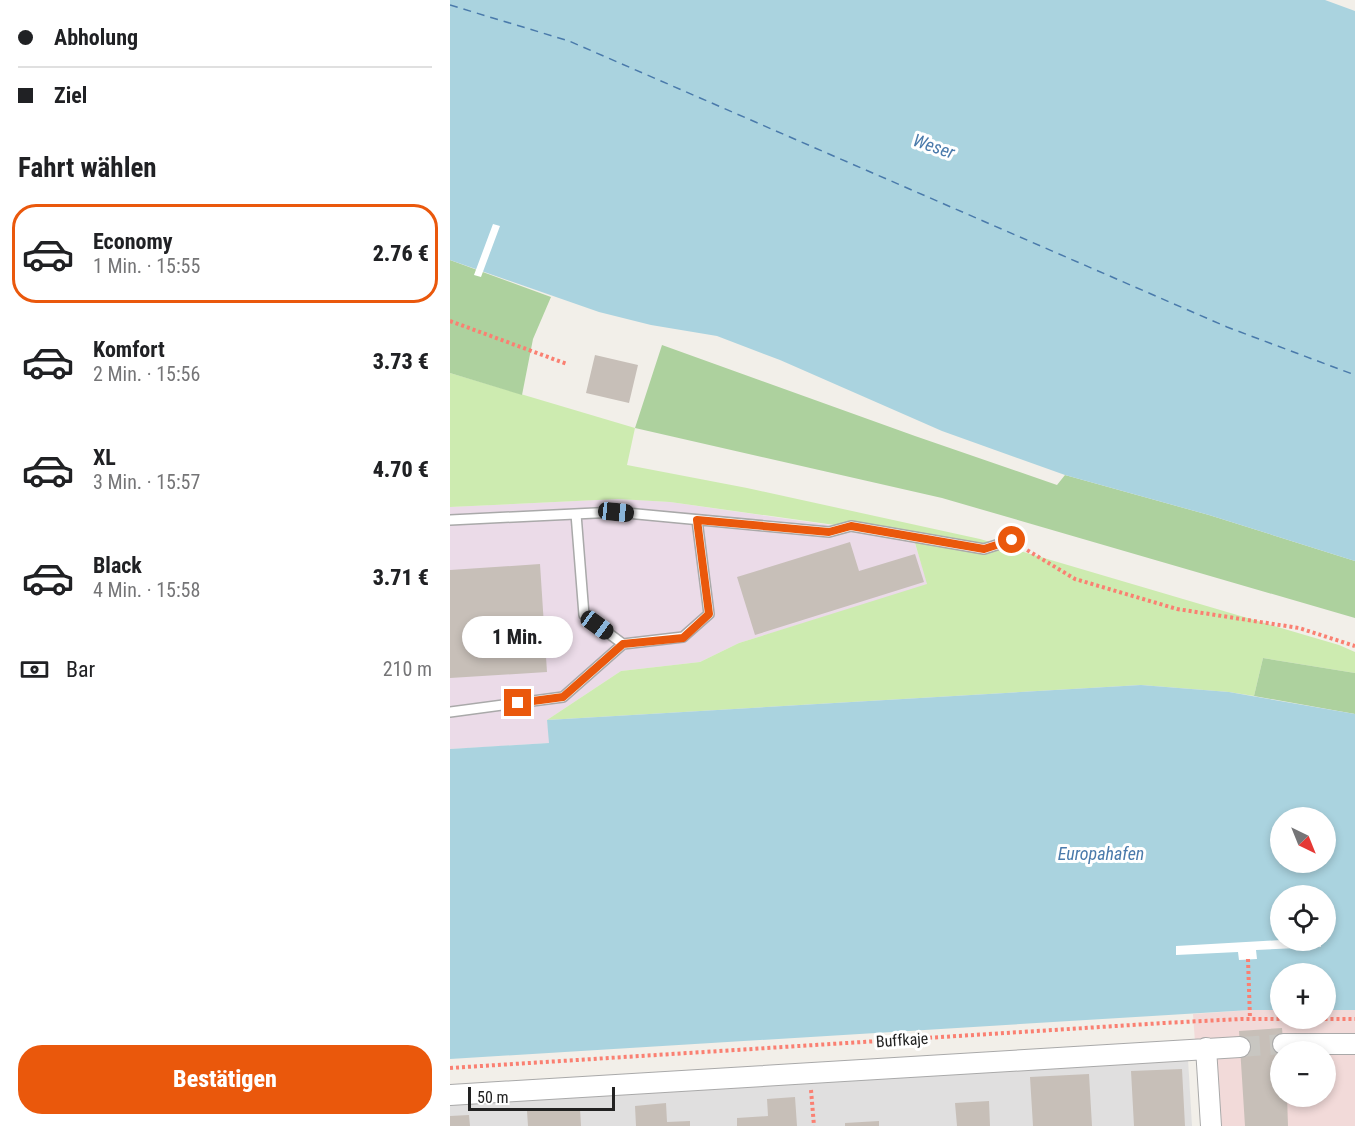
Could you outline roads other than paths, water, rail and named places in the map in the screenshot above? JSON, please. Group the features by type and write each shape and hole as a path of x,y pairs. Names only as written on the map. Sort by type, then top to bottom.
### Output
{"street":[{"name":"Buffkaje","path":"450,1095 1206,1048 1240,1038"},
{"path":"1336,1044 1355,1044"},
{"path":"1206,1048 1211,1126"}],"lane":[{"path":"450,520 616,512 829,532 851,526 984,549 1012,540"},
{"path":"576,514 584,615 623,644"},
{"path":"450,712 563,697 623,644 683,638 709,614 697,520"}],"water":[{"name":"Weser","path":"450,0 1325,0 1355,11 1355,561 1209,515 1065,475 942,431 780,360 717,336 651,325 599,312 450,260"},
{"name":"Europahafen","path":"1141,685 1229,692 1355,714 1355,1010 1336,1010 1336,963 1270,963 1270,1010 450,1059 450,749 549,743 547,720"}],"tunnel":[{"path":"1240,1047 1270,1045"}]}
